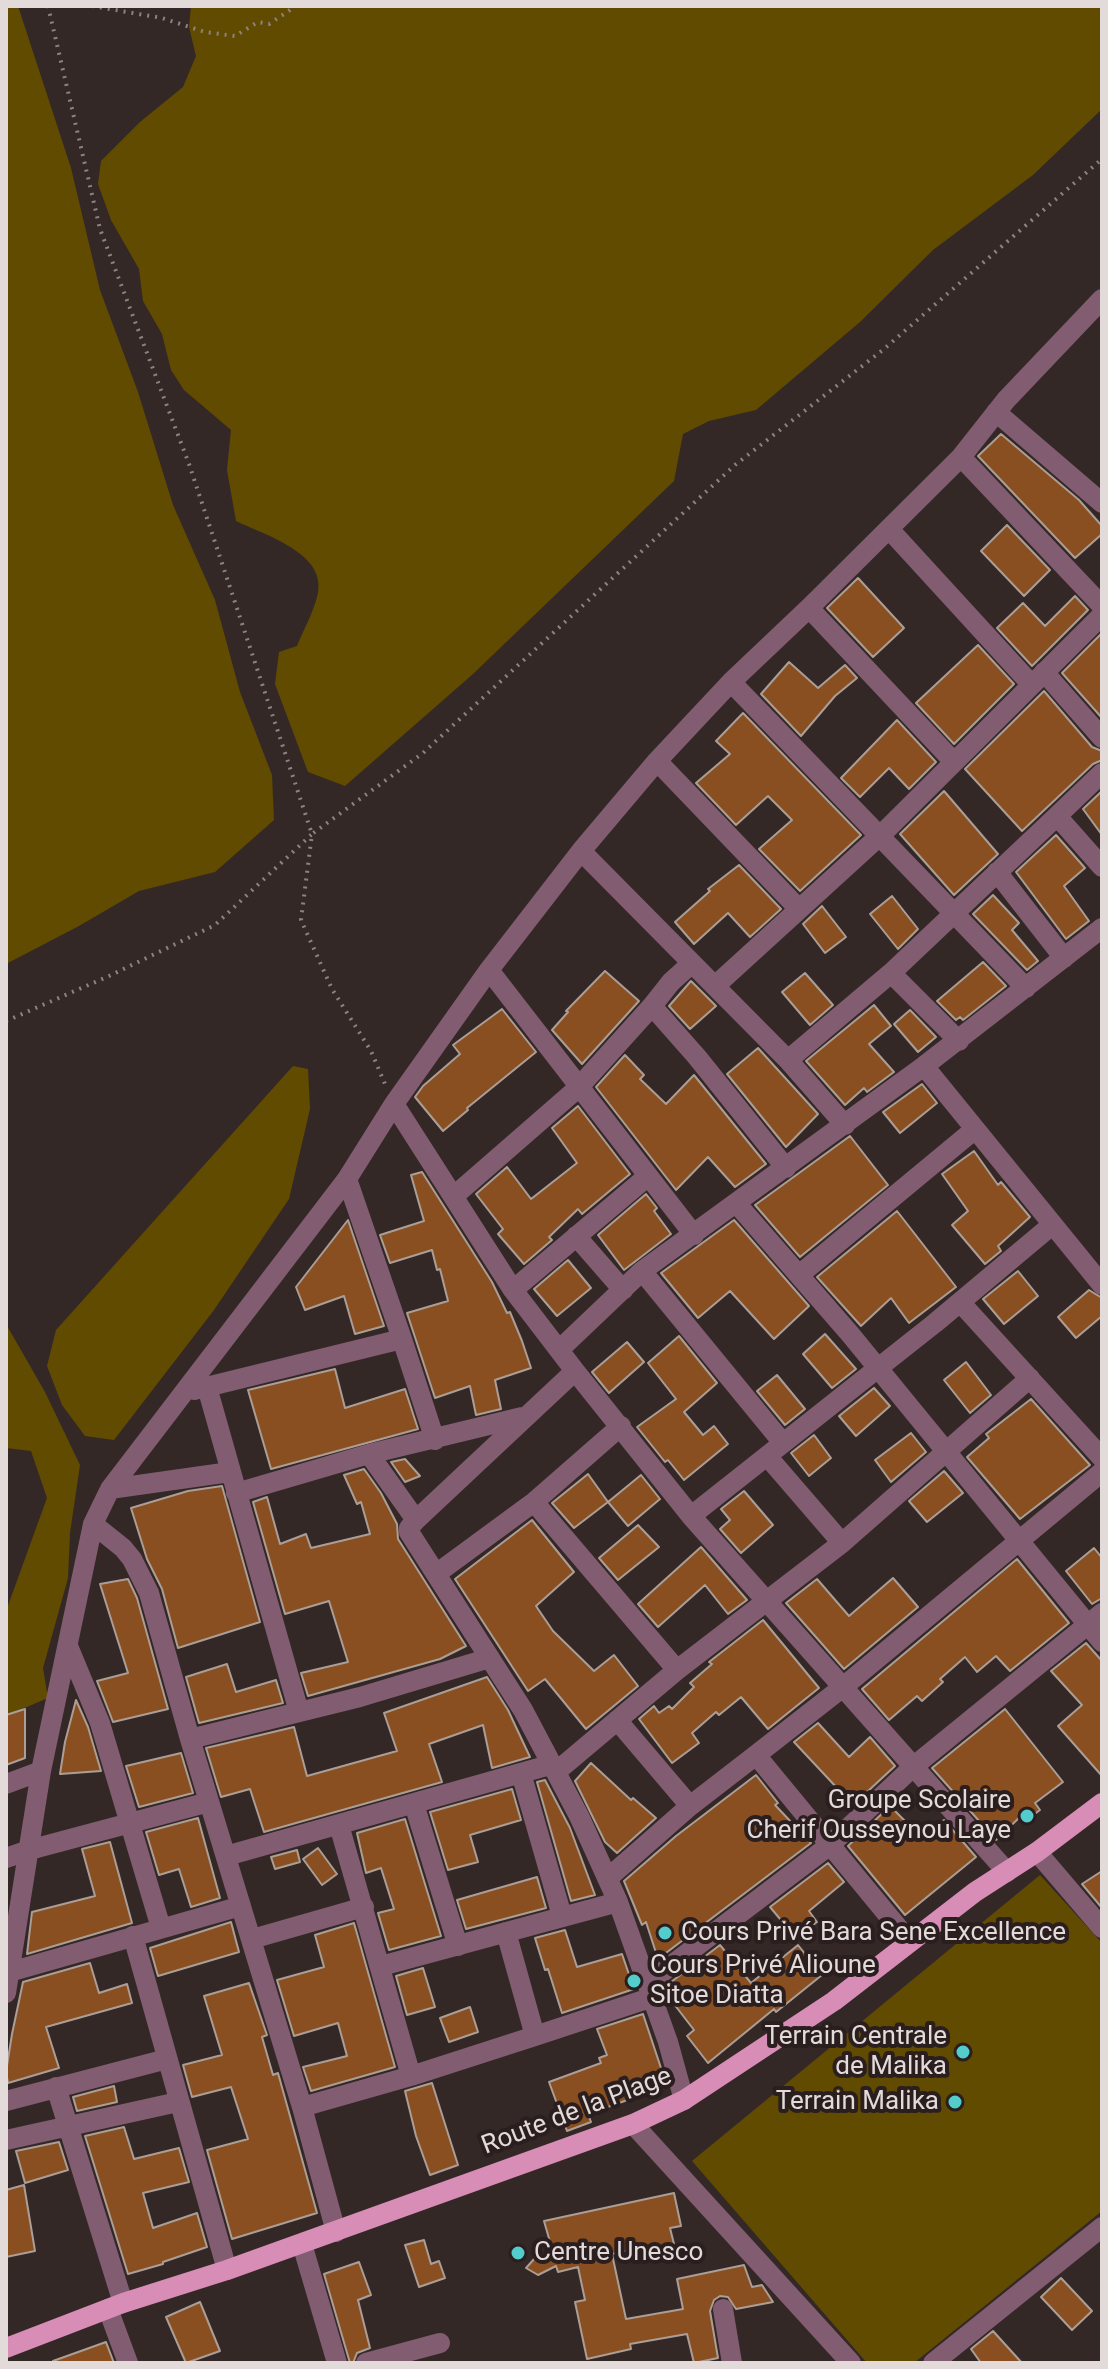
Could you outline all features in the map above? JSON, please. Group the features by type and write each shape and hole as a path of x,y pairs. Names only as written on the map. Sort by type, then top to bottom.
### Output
{"main road":[{"name":"Route de la Plage","path":"6,2348 115,2306 302,2244 633,2124 684,2100 834,2001 1102,1803"}],"street":[{"path":"6,1993 41,1771 93,1524 110,1489 347,1179 394,1104 489,970 581,851 657,761 731,682 961,457 996,412 1101,302"},
{"path":"996,412 1102,503"},
{"path":"961,457 1102,606"},
{"path":"889,529 1037,678 1102,738"},
{"path":"809,608 954,762"},
{"path":"715,986 880,836 1102,615"},
{"path":"731,682 1026,988"},
{"path":"657,761 799,909"},
{"path":"788,1060 891,973 1102,773"},
{"path":"1057,816 1102,867"},
{"path":"581,851 788,1060 845,1125"},
{"path":"997,872 1064,958"},
{"path":"559,1350 642,1271 959,1041 1102,928"},
{"path":"454,1196 578,1088 671,982 692,963"},
{"path":"489,970 694,1235"},
{"path":"891,973 959,1041"},
{"path":"652,1006 786,1168"},
{"path":"924,1066 1102,1285"},
{"path":"394,1104 513,1290 575,1371 691,1516 1007,1872"},
{"path":"799,1275 974,1130"},
{"path":"513,1290 648,1176"},
{"path":"347,1179 435,1440"},
{"path":"737,1204 878,1368 1020,1541 1095,1619 1102,1642"},
{"path":"691,1516 1052,1225"},
{"path":"576,1236 623,1290"},
{"path":"642,1271 783,1443"},
{"path":"960,1302 1102,1458"},
{"path":"182,1392 402,1339"},
{"path":"575,1371 416,1520 409,1532 490,1658 555,1768 618,1902 650,1990 684,2100"},
{"path":"226,1856 521,1773 555,1768 842,1543 1030,1378"},
{"path":"207,1387 299,1712"},
{"path":"236,1493 369,1454 526,1416"},
{"path":"436,1574 534,1502 621,1426"},
{"path":"369,1454 416,1520"},
{"path":"767,1456 842,1543"},
{"path":"110,1489 230,1472"},
{"path":"608,1878 690,1806 843,1687 1102,1472"},
{"path":"534,1502 677,1670"},
{"path":"93,1524 123,1548 141,1573 302,2107 336,2232"},
{"path":"302,2107 535,2036 650,1990 830,1845 914,1766 1095,1619"},
{"path":"68,1646 100,1723 161,1928"},
{"path":"190,1739 360,1697 490,1658"},
{"path":"617,1720 690,1806"},
{"path":"756,1755 910,1942"},
{"path":"6,1784 41,1771"},
{"path":"521,1773 562,1916"},
{"path":"6,1858 209,1802"},
{"path":"414,1804 458,1946"},
{"path":"339,1825 411,2076"},
{"path":"1037,1852 1102,1928"},
{"path":"381,1966 618,1902"},
{"path":"8,1973 241,1906"},
{"path":"252,1939 364,1907"},
{"path":"506,1932 535,2036"},
{"path":"133,1936 227,2270"},
{"path":"6,2101 167,2059"},
{"path":"56,2087 128,2363"},
{"path":"6,2140 178,2102"},
{"path":"633,2124 851,2363"},
{"path":"933,2363 1102,2227"},
{"path":"302,2244 337,2363"},
{"path":"723,2309 732,2363"},
{"path":"366,2363 440,2343"}],"path":[{"path":"48,6 100,229 189,464 312,834 301,920 332,989 371,1051 394,1104"},
{"path":"92,6 162,18 205,32 235,36 258,22 269,24 296,6"},
{"path":"6,1021 215,925 312,834 423,753 735,465 884,349 1102,159"}],"shaded area":[{"path":"6,6 18,6 71,168 100,290 138,392 173,505 215,600 240,692 272,775 274,820 215,872 139,891 6,964"},
{"path":"191,6 1102,6 1102,109 1033,175 933,250 860,322 756,410 709,421 683,434 674,481 473,674 345,786 308,772 275,684 279,652 297,646 316,600 318,579 313,567 291,547 236,521 227,470 231,430 184,390 171,370 162,334 143,301 139,269 111,220 98,184 101,161 140,122 183,87 196,56 189,27"},
{"path":"293,1066 308,1069 310,1109 289,1199 214,1310 114,1440 85,1436 62,1405 47,1366 56,1330"},
{"path":"6,1324 45,1392 80,1465 70,1533 68,1578 43,1668 48,1698 6,1716 6,1611 47,1498 31,1451 6,1448"},
{"name":"Terrain Centrale de Malika","path":"1040,1875 1102,1943 1102,2211 914,2363 867,2363 692,2161"}],"building":[{"path":"1001,434 1079,500 1102,526 1102,534 1075,558 978,456"},
{"path":"1007,525 1050,570 1024,596 981,551"},
{"path":"858,578 904,628 873,657 827,608"},
{"path":"1075,596 1088,610 1032,666 997,628 1023,603 1045,626"},
{"path":"1102,633 1102,718 1062,673"},
{"path":"978,645 1014,684 954,744 916,703"},
{"path":"789,662 818,688 845,665 857,678 835,696 801,736 761,694"},
{"path":"1044,691 1092,747 1102,751 1102,760 1093,764 1022,831 965,769"},
{"path":"743,713 861,835 800,891 759,849 792,820 768,796 736,825 696,783 730,754 716,741"},
{"path":"897,720 936,762 909,789 889,768 860,797 841,778"},
{"path":"944,791 998,854 954,895 900,834"},
{"path":"1102,791 1102,835 1083,809"},
{"path":"1056,835 1085,868 1064,886 1089,921 1066,939 1016,872"},
{"path":"739,865 781,909 750,937 728,913 694,944 675,922 710,891 708,889"},
{"path":"993,895 1019,923 1012,930 1038,961 1027,970 973,914"},
{"path":"892,896 918,929 898,949 870,914"},
{"path":"822,906 846,937 825,953 803,924"},
{"path":"983,962 1006,986 963,1020 960,1017 956,1020 937,1001"},
{"path":"605,971 639,1001 582,1064 552,1030"},
{"path":"805,973 833,1005 810,1025 782,992"},
{"path":"691,981 716,1006 690,1029 669,1006"},
{"path":"874,1005 891,1026 869,1044 894,1072 867,1092 864,1088 845,1105 806,1061"},
{"path":"502,1009 536,1052 443,1131 415,1097 423,1086 460,1054 453,1045"},
{"path":"910,1010 936,1037 918,1052 894,1024"},
{"path":"758,1048 818,1114 786,1147 727,1074"},
{"path":"625,1055 644,1075 640,1079 666,1104 694,1075 766,1164 735,1187 708,1157 676,1190 596,1087"},
{"path":"922,1084 937,1103 900,1133 883,1112"},
{"path":"578,1106 630,1174 582,1214 578,1209 549,1237 552,1240 524,1264 498,1234 503,1229 476,1194 507,1167 531,1199 577,1163 552,1128"},
{"path":"850,1136 888,1185 800,1257 755,1205"},
{"path":"974,1151 998,1185 1001,1182 1030,1217 998,1246 1001,1251 985,1264 952,1225 968,1211 942,1174"},
{"path":"422,1172 492,1282 507,1313 510,1312 531,1368 495,1380 501,1409 476,1415 470,1386 435,1398 407,1313 448,1301 440,1269 437,1270 432,1250 390,1263 380,1235 424,1221 411,1175"},
{"path":"646,1194 671,1234 624,1270 598,1235"},
{"path":"897,1211 956,1287 909,1323 891,1298 861,1326 817,1277"},
{"path":"348,1220 384,1326 355,1334 344,1296 305,1310 296,1287"},
{"path":"734,1220 809,1306 774,1339 730,1291 698,1318 661,1273"},
{"path":"568,1260 591,1288 557,1316 534,1289"},
{"path":"1018,1271 1038,1296 1004,1324 983,1299"},
{"path":"1089,1290 1102,1298 1102,1316 1076,1338 1058,1317"},
{"path":"825,1334 856,1369 832,1388 803,1354"},
{"path":"679,1336 717,1383 684,1412 703,1435 714,1426 728,1444 684,1480 637,1427 676,1399 648,1363"},
{"path":"627,1342 644,1362 609,1393 592,1372"},
{"path":"966,1362 991,1395 970,1413 944,1380"},
{"path":"335,1369 345,1408 405,1389 418,1429 271,1469 248,1390"},
{"path":"777,1375 805,1409 785,1425 757,1391"},
{"path":"874,1388 890,1406 856,1436 839,1416"},
{"path":"1031,1399 1090,1465 1020,1519 967,1457 989,1438 986,1434"},
{"path":"911,1433 926,1452 891,1482 875,1460"},
{"path":"814,1435 831,1458 809,1476 791,1453"},
{"path":"405,1459 420,1476 405,1482 391,1462"},
{"path":"364,1469 397,1524 398,1539 466,1646 440,1659 308,1696 301,1673 348,1662 329,1601 285,1614 253,1502 267,1497 280,1544 306,1534 311,1548 370,1534 361,1502 357,1504 344,1475"},
{"path":"944,1471 963,1493 927,1522 909,1501"},
{"path":"588,1474 608,1502 574,1528 552,1503"},
{"path":"641,1475 660,1499 628,1526 608,1502"},
{"path":"222,1486 260,1622 178,1648 162,1589 147,1559 131,1508 188,1491"},
{"path":"744,1491 773,1525 741,1553 720,1529 730,1520 721,1509"},
{"path":"532,1520 574,1572 536,1606 553,1631 594,1671 614,1655 638,1686 586,1729 545,1679 528,1691 455,1579"},
{"path":"638,1525 659,1547 618,1580 599,1558"},
{"path":"701,1547 747,1600 728,1614 705,1585 658,1627 638,1604"},
{"path":"1094,1548 1102,1558 1102,1598 1092,1604 1066,1571"},
{"path":"1017,1559 1069,1623 1010,1671 996,1656 977,1672 965,1657 940,1679 943,1682 922,1701 917,1696 889,1720 862,1689"},
{"path":"893,1578 918,1607 844,1669 786,1603 817,1579 849,1616"},
{"path":"128,1579 137,1598 168,1709 113,1722 97,1681 128,1673 100,1584"},
{"path":"763,1620 819,1688 768,1729 741,1697 719,1715 716,1712 692,1733 699,1743 672,1763 639,1719 654,1706 659,1713 669,1706 672,1709 694,1687 690,1683 712,1664 709,1662"},
{"path":"1086,1643 1102,1661 1102,1776 1058,1726 1082,1705 1051,1671"},
{"path":"227,1664 236,1692 276,1680 283,1703 199,1723 186,1677"},
{"path":"487,1677 508,1710 530,1757 492,1768 483,1725 429,1744 442,1782 264,1832 250,1789 221,1797 206,1748 294,1727 307,1776 397,1751 384,1713"},
{"path":"76,1700 101,1771 60,1774 65,1742"},
{"path":"25,1709 25,1758 6,1765 6,1715"},
{"path":"1005,1709 1063,1782 1035,1803 1040,1810 1025,1821 1021,1816 996,1840 932,1768"},
{"path":"818,1723 849,1757 870,1737 895,1766 853,1805 794,1742"},
{"path":"181,1753 193,1793 139,1807 126,1766"},
{"path":"591,1763 631,1800 633,1798 656,1818 617,1853 605,1842 575,1781"},
{"path":"756,1775 778,1803 775,1805 811,1843 658,1959 646,1922 642,1925 624,1881 676,1836"},
{"path":"545,1780 570,1828 595,1895 571,1901 537,1782"},
{"path":"512,1789 521,1820 470,1835 478,1862 448,1870 430,1812"},
{"path":"890,1806 922,1838 944,1820 976,1857 905,1915 848,1846"},
{"path":"198,1818 220,1898 191,1907 179,1869 159,1875 146,1832"},
{"path":"405,1819 441,1936 389,1950 378,1913 394,1909 381,1868 366,1873 357,1833"},
{"path":"110,1842 132,1923 27,1954 32,1912 95,1896 82,1849"},
{"path":"318,1848 337,1874 322,1885 303,1859"},
{"path":"297,1850 300,1862 275,1869 271,1857"},
{"path":"828,1863 844,1882 809,1911 817,1922 796,1938 770,1907"},
{"path":"1102,1871 1102,1908 1082,1884"},
{"path":"537,1877 546,1908 466,1929 457,1900"},
{"path":"231,1922 239,1952 158,1976 150,1948"},
{"path":"354,1923 395,2067 311,2091 303,2067 347,2056 338,2023 294,2036 277,1980 324,1967 315,1935"},
{"path":"565,1930 577,1967 622,1954 634,1989 562,2013 535,1938"},
{"path":"720,1945 751,1983 798,1945 822,1975 776,2012 774,2009 708,2063 687,2036 694,2030 667,1995 670,1993 667,1985"},
{"path":"90,1963 99,1993 127,1984 132,2003 46,2027 59,2068 8,2083 6,2072 23,1982"},
{"path":"423,1968 435,2007 407,2015 396,1976"},
{"path":"249,1983 267,2035 262,2037 273,2075 278,2073 317,2213 232,2239 207,2150 248,2139 231,2087 192,2097 183,2065 222,2055 204,1996"},
{"path":"470,2007 478,2032 449,2042 440,2018"},
{"path":"643,2014 667,2086 588,2114 591,2122 567,2131 549,2082 601,2063 599,2058 607,2055 597,2029"},
{"path":"432,2083 458,2165 430,2175 405,2091"},
{"path":"114,2086 117,2102 77,2111 73,2097"},
{"path":"124,2127 134,2159 179,2148 189,2182 143,2193 153,2228 197,2213 207,2247 128,2274 85,2136"},
{"path":"59,2142 68,2170 25,2183 16,2151"},
{"path":"24,2185 35,2251 6,2257 6,2190"},
{"path":"674,2193 681,2226 670,2228 674,2244 647,2250 646,2246 612,2254 626,2319 683,2309 677,2279 744,2265 752,2287 762,2285 773,2302 736,2309 728,2297 720,2296 714,2300 710,2311 718,2358 694,2363 687,2334 630,2344 631,2349 587,2359 575,2302 585,2300 578,2267 558,2272 556,2266 538,2275 526,2268 535,2258 554,2256 544,2221"},
{"path":"424,2240 431,2264 439,2261 445,2278 419,2287 405,2245"},
{"path":"359,2262 371,2295 358,2300 370,2348 357,2353 353,2363 350,2363 324,2274"},
{"path":"1061,2278 1092,2311 1072,2330 1041,2297"},
{"path":"200,2302 220,2351 186,2363 166,2317"},
{"path":"993,2331 1022,2363 981,2363 971,2349"},
{"path":"106,2342 114,2363 53,2363 53,2361"}],"place":[{"name":"Groupe Scolaire Cherif Ousseynou Laye","path":"1027,1816"},
{"name":"Cours Privé Bara Sene Excellence","path":"665,1933"},
{"name":"Cours Privé Alioune Sitoe Diatta","path":"634,1981"},
{"name":"Terrain Centrale de Malika","path":"963,2052"},
{"name":"Terrain Malika","path":"955,2102"},
{"name":"Centre Unesco","path":"518,2253"}]}
